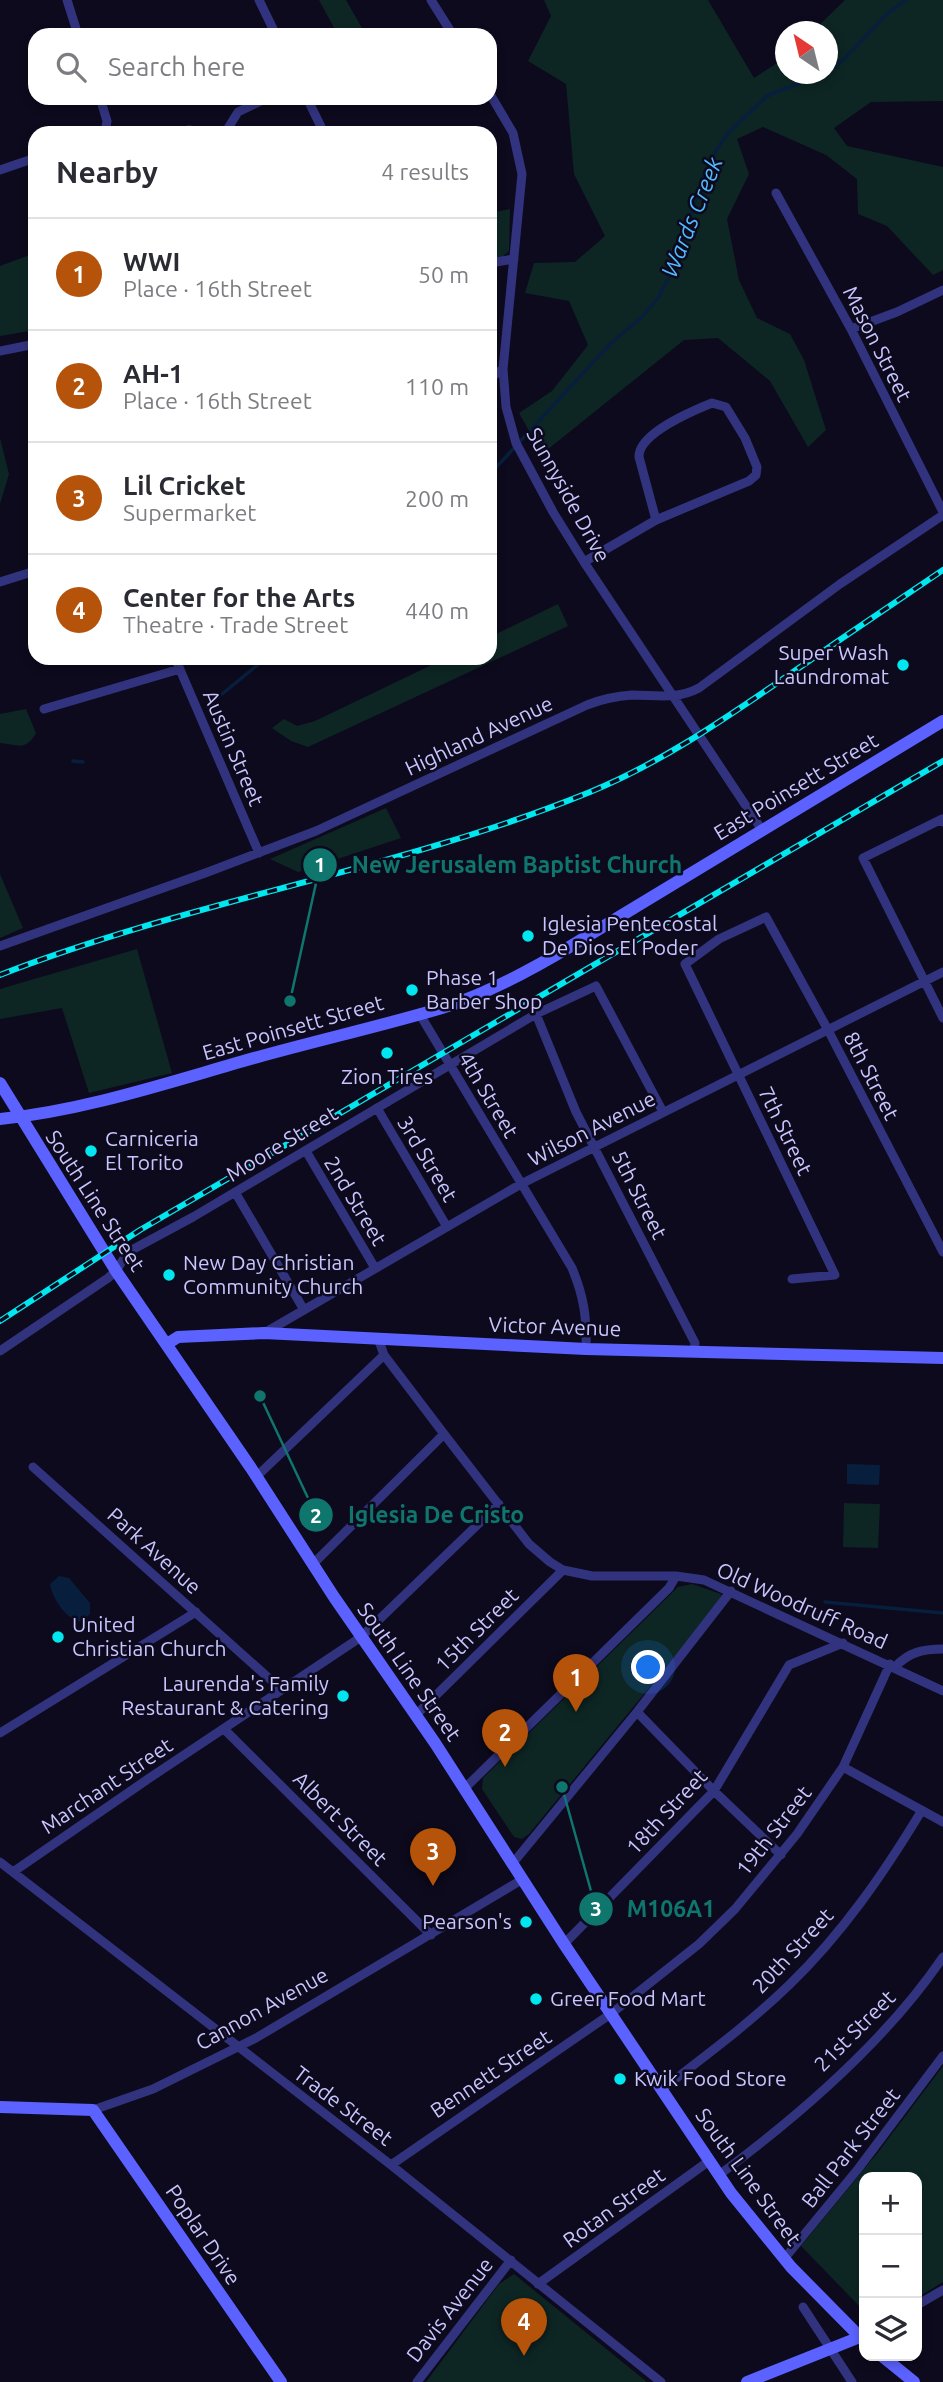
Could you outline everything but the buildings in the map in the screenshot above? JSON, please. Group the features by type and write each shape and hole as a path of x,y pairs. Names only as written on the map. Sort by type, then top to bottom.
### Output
{"main road":[{"name":"East Poinsett Street","path":"0,1119 85,1106 444,1007 479,993 542,964 943,721"},
{"name":"South Line Street","path":"0,1083 116,1271 465,1788 564,1944 709,2161 755,2226 784,2259 859,2333"},
{"name":"Victor Avenue","path":"167,1345 178,1337 264,1333 586,1349 943,1358"},
{"name":"Cannon Avenue","path":"0,2107 93,2110"},
{"name":"Poplar Drive","path":"93,2110 281,2382"},
{"path":"747,2382 859,2338"},
{"path":"888,2361 914,2382"}],"street":[{"path":"67,0 76,28"},
{"path":"259,0 273,28"},
{"path":"431,0 449,28"},
{"path":"102,105 106,126"},
{"path":"229,126 238,112 252,105"},
{"path":"310,105 321,126"},
{"name":"Sunnyside Drive","path":"496,105 513,134 519,153 521,195 503,369 506,407 516,443 584,562 762,830"},
{"path":"0,170 28,160"},
{"name":"Mason Street","path":"776,193 851,329 943,514"},
{"path":"497,262 514,259"},
{"path":"851,329 897,312 943,290"},
{"path":"0,351 28,347"},
{"path":"497,373 503,369"},
{"path":"584,562 656,520 749,481 756,475 757,467 746,438 729,411 722,405 712,403 683,416 642,444 639,457 656,520"},
{"name":"Highland Avenue","path":"0,946 316,831 587,705 631,695 675,697 699,688 840,584 943,514"},
{"path":"0,582 28,573"},
{"name":"Austin Street","path":"178,665 259,853"},
{"path":"44,709 180,669"},
{"path":"942,820 863,858 943,1018"},
{"name":"7th Street","path":"765,917 719,939 685,964 835,1275 792,1279"},
{"name":"8th Street","path":"765,917 828,1030 943,1252"},
{"name":"Wilson Avenue","path":"264,1333 522,1184 943,972"},
{"name":"Moore Street","path":"0,1351 116,1271 128,1252 306,1151 536,1014 596,986 663,1112"},
{"name":"4th Street","path":"419,1013 564,1252 579,1285 587,1319 586,1349"},
{"name":"5th Street","path":"536,1014 561,1080 695,1343 694,1352"},
{"name":"3rd Street","path":"377,1108 447,1227"},
{"name":"2nd Street","path":"306,1151 375,1268"},
{"path":"235,1192 304,1310"},
{"name":"Old Woodruff Road","path":"378,1339 384,1354 536,1551 564,1570 603,1577 676,1576 704,1580 943,1690"},
{"path":"256,1476 384,1354"},
{"path":"313,1564 444,1434"},
{"name":"Park Avenue","path":"33,1467 280,1691"},
{"name":"Marchant Street","path":"13,1872 361,1637 499,1504"},
{"name":"15th Street","path":"416,1715 564,1570"},
{"path":"465,1788 669,1588 676,1576"},
{"path":"513,1863 637,1712 731,1591"},
{"path":"0,1733 196,1612"},
{"name":"18th Street","path":"564,1944 714,1791 789,1665 843,1643"},
{"path":"892,1666 913,1653 925,1649 943,1649"},
{"name":"19th Street","path":"612,2013 717,1927 781,1854 843,1767 892,1666"},
{"path":"637,1712 714,1791 781,1854"},
{"name":"Albert Street","path":"224,1729 431,1935"},
{"path":"843,1767 943,1822"},
{"name":"20th Street","path":"661,2090 749,2020 810,1964 878,1879 922,1810"},
{"name":"Trade Street","path":"0,1862 391,2165 661,2382"},
{"name":"Cannon Avenue","path":"93,2110 153,2089 237,2047 523,1879"},
{"name":"21st Street","path":"719,2175 852,2064 906,2006 943,1957"},
{"name":"Bennett Street","path":"391,2165 612,2013"},
{"name":"Ball Park Street","path":"784,2259 858,2169 943,2056"},
{"name":"Rotan Street","path":"538,2284 709,2161"},
{"name":"Davis Avenue","path":"416,2382 511,2260"},
{"path":"922,2302 943,2290"},
{"path":"803,2307 852,2382"}],"green space":[{"path":"319,0 346,0 362,28 334,28"},
{"path":"544,0 708,0 754,78 775,64 775,84 838,84 838,21 823,21 845,0 943,0 943,101 871,102 834,128 847,146 943,167 943,270 933,275 887,226 858,214 857,179 826,155 763,127 737,139 749,174 727,219 739,280 757,318 790,334 804,360 826,430 808,447 770,381 718,338 684,340 542,454 519,413 552,391 588,345 569,301 525,293 534,263 575,262 605,236 574,174 566,84 528,61 551,16"},
{"path":"510,209 509,251 497,259 497,212"},
{"path":"28,256 28,331 0,336 0,266"},
{"path":"0,438 9,474 0,504"},
{"path":"558,604 568,626 497,659 497,634"},
{"path":"431,665 484,665 308,747 291,741 272,728 284,719 297,726 315,721"},
{"path":"26,709 36,733 32,739 21,746 0,743 0,714"},
{"path":"386,808 401,838 298,872 270,859"},
{"path":"0,874 23,928 0,938"},
{"path":"137,949 172,1073 89,1093 62,1008 0,1019 0,989"},
{"path":"844,1503 880,1504 878,1548 843,1547"},
{"path":"692,1584 721,1594 722,1599 529,1834 522,1839 514,1837 482,1789 483,1778 678,1587"},
{"path":"943,2066 943,2282 922,2295 922,2172 862,2172"},
{"path":"859,2175 859,2306 801,2246"},
{"path":"514,2274 647,2382 426,2382 499,2284"}],"water":[{"path":"847,1464 880,1465 879,1485 847,1484"},
{"path":"59,1576 69,1578 90,1603 90,1614 82,1622 71,1618 54,1596 50,1584"}],"waterway":[{"name":"Wards Creek","path":"838,64 888,13 906,0"},
{"name":"Wards Creek","path":"497,466 610,344 643,316 658,298 672,271 703,177 729,132 767,96 798,84"},
{"name":"Wards Creek","path":"211,703 257,665"},
{"name":"Wards Creek","path":"73,761 83,762"},
{"path":"825,1602 943,1613"}],"railway":[{"path":"0,975 146,926 444,843 590,792 639,769 709,728 943,570"},
{"path":"0,1321 140,1230 943,761"}],"place":[{"name":"Super Wash Laundromat","path":"903,665"},
{"name":"Iglesia Pentecostal De Dios El Poder","path":"528,936"},
{"name":"Phase 1 Barber Shop","path":"412,990"},
{"name":"New Jerusalem Baptist Church","path":"290,1001"},
{"name":"Zion Tires","path":"387,1053"},
{"name":"Carniceria El Torito","path":"91,1151"},
{"name":"New Day Christian Community Church","path":"169,1275"},
{"name":"Iglesia De Cristo","path":"260,1396"},
{"name":"United Christian Church","path":"58,1637"},
{"name":"Laurenda's Family Restaurant & Catering","path":"343,1696"},
{"name":"WWI","path":"576,1712"},
{"name":"AH-1","path":"505,1767"},
{"name":"M106A1","path":"562,1787"},
{"name":"Lil Cricket","path":"433,1886"},
{"name":"Pearson's","path":"526,1922"},
{"name":"Greer Food Mart","path":"536,1999"},
{"name":"Kwik Food Store","path":"620,2079"},
{"name":"Center for the Arts","path":"524,2356"}]}
